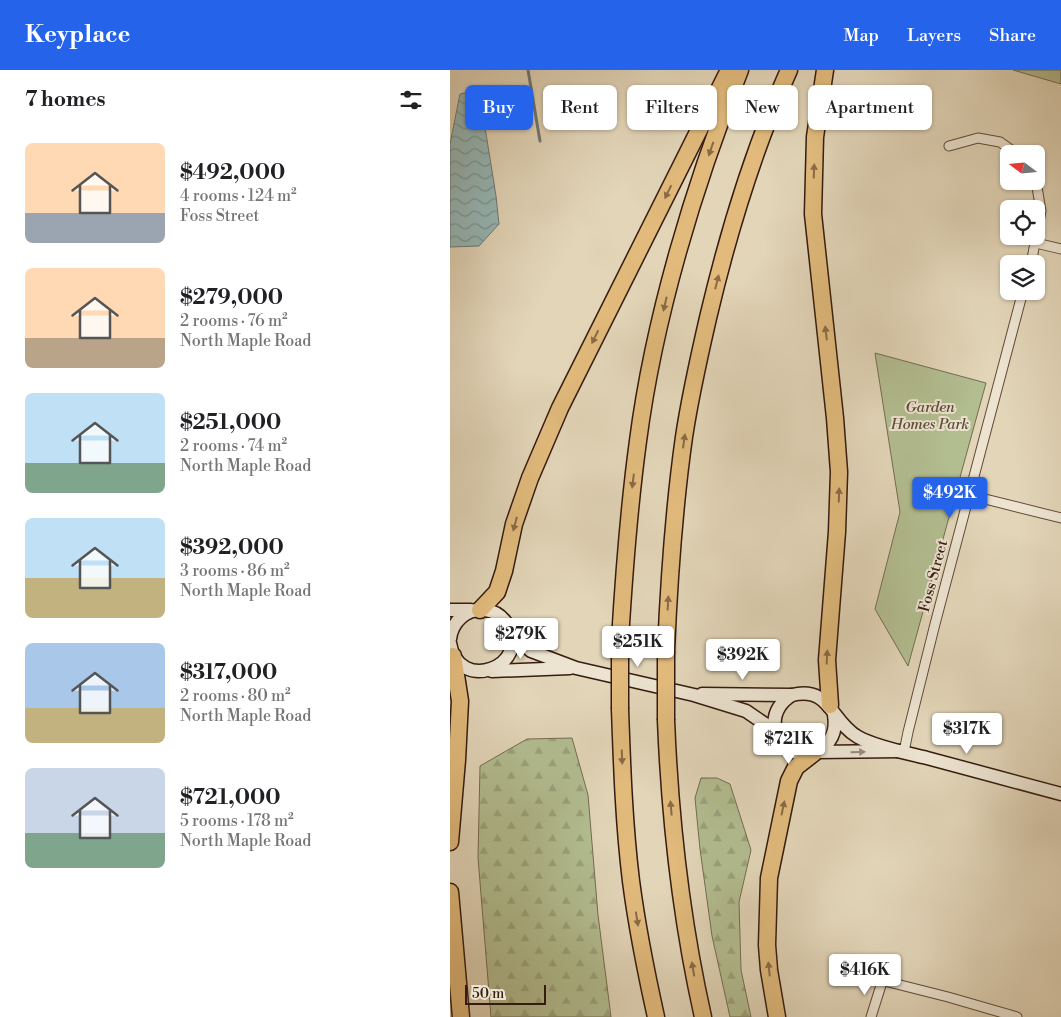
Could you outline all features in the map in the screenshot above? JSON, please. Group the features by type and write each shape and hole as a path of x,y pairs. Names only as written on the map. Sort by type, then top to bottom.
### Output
{"highway":[{"path":"478,610 497,592 504,571 514,524 530,478 560,408 728,70"},
{"path":"656,1017 631,881 622,776 620,640 627,532 638,439 648,380 666,298 694,200 740,70"},
{"path":"703,1017 676,865 668,771 666,652 675,510 684,435 699,356 731,226 748,174 789,70"},
{"path":"825,70 815,137 813,214 839,472 837,532 826,660 832,710"},
{"path":"450,842 460,701 451,647"},
{"path":"777,1017 767,945 769,878 789,781 796,767 815,753"},
{"path":"450,892 462,1017"}],"main road":[{"path":"450,610 489,611 498,615 505,621 516,638 531,650 576,668 694,695 746,711 757,717 782,744 796,753 902,752"},
{"path":"478,610 460,618 454,624 451,647 460,664 469,670 479,672 576,668"},
{"path":"490,671 503,662 511,650 512,639 510,629"},
{"path":"694,695 714,693 813,694 822,698 844,726 859,738 902,752 1061,794"},
{"path":"777,737 774,718 784,700 792,695"},
{"path":"815,753 824,748 834,733 836,724 832,710"}],"street":[{"path":"949,146 978,138 1000,142 1004,145"},
{"path":"1044,245 1061,249"},
{"name":"Foss Street","path":"902,752 1021,300"},
{"path":"969,495 1061,518"},
{"path":"845,971 1017,1017"},
{"path":"871,1017 882,982"}],"green space":[{"path":"1013,70 1061,70 1061,84"},
{"name":"Garden Homes Park","path":"875,353 986,383 908,666 875,609 900,512"},
{"path":"572,738 588,795 598,915 611,1017 491,1017 478,858 480,766 527,739"},
{"path":"701,778 717,778 730,784 751,850 739,902 741,970 751,1017 730,1017 712,936 695,798"}],"water":[{"path":"465,93 465,130 485,130 499,224 479,246 450,247 450,144 460,94"}],"waterway":[{"path":"528,70 540,141"}]}
